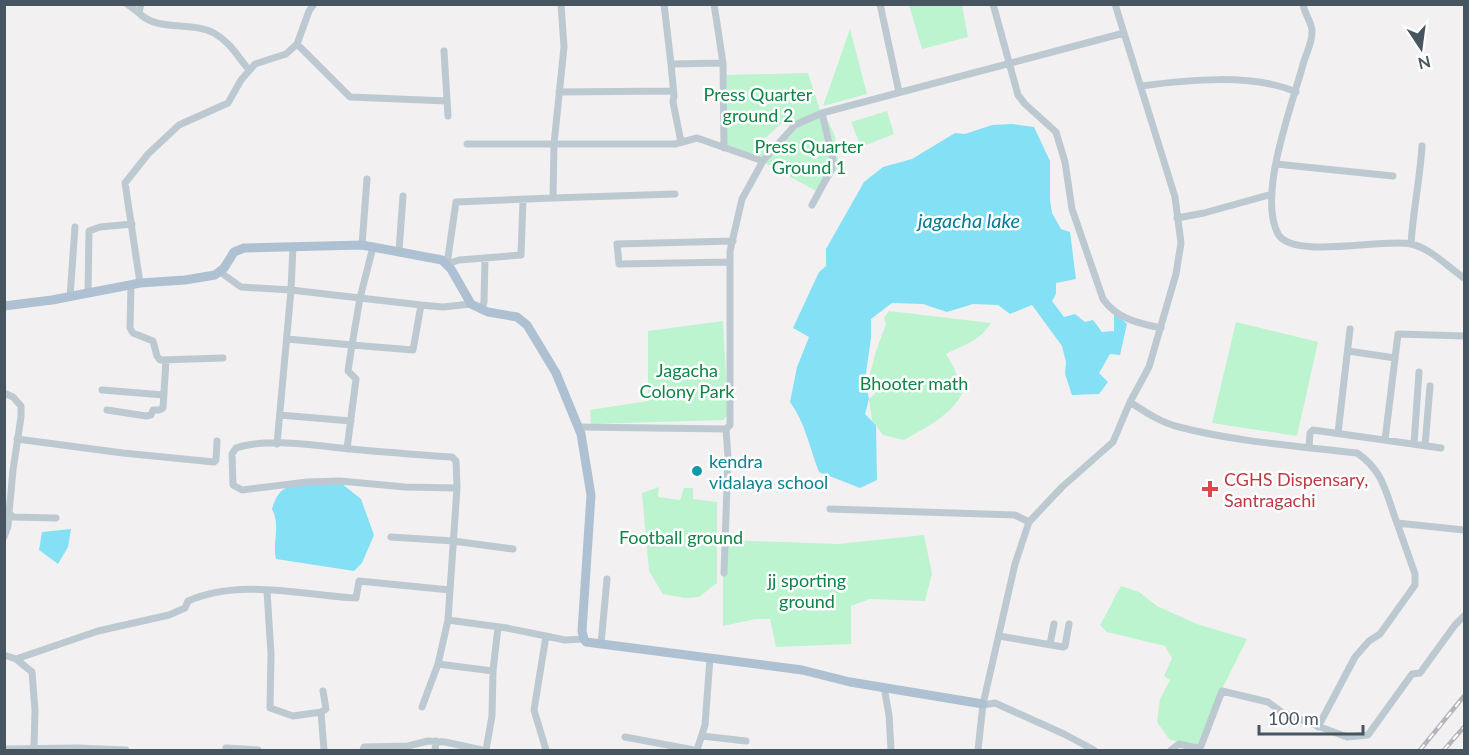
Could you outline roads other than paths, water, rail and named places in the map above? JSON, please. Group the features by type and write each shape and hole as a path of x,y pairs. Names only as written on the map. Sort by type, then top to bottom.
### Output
{"main road":[{"path":"4,306 70,297 136,284 196,278 220,272 239,249 362,245 437,259 447,264 471,304 482,310 523,320 556,373 578,427 591,495 582,631 584,639 589,643 802,670 850,682 983,705"}],"street":[{"path":"127,4 140,9 146,20 154,23 175,24 212,32 233,49 249,70"},
{"path":"223,358 160,360 153,341 133,333 130,328 136,284 132,224 125,183 148,154 179,125 228,103 241,80 255,64 286,54 297,44 309,10 314,4"},
{"path":"553,198 554,144 564,47 561,4"},
{"path":"664,4 672,91 681,142"},
{"path":"714,4 723,63 724,148"},
{"path":"880,4 899,92"},
{"path":"993,4 1018,95 1056,132 1065,162 1072,209 1103,299 1111,310 1126,318 1161,328"},
{"path":"978,750 983,705 1015,564 1029,522 1062,487 1113,442 1130,402 1149,368 1176,274 1181,243 1175,197 1115,4"},
{"path":"1303,4 1312,31 1276,164 1272,194 1277,232 1289,244 1315,247 1411,244 1426,250 1464,278"},
{"path":"724,573 728,457 726,429 730,425 730,262 732,241 742,199 763,161 795,125 822,113 1124,33"},
{"path":"297,44 350,97 447,101"},
{"path":"444,51 448,116"},
{"path":"671,64 723,63"},
{"path":"1141,86 1178,81 1263,82 1280,85 1296,92"},
{"path":"559,92 672,91"},
{"path":"812,205 832,168 833,160 822,113"},
{"path":"467,144 675,144 697,138 763,161"},
{"path":"1411,244 1422,146"},
{"path":"1276,164 1393,176"},
{"path":"362,245 367,179"},
{"path":"523,200 521,255 459,260 447,264 456,202 675,194"},
{"path":"1178,218 1272,194"},
{"path":"399,251 403,196"},
{"path":"87,293 89,231 100,227 132,224"},
{"path":"70,297 75,226"},
{"path":"730,262 619,264 616,244 732,241"},
{"path":"277,444 293,246"},
{"path":"347,449 356,379 348,371 360,298 373,247"},
{"path":"482,310 485,258"},
{"path":"220,272 241,287 291,290 443,307 471,304"},
{"path":"287,339 413,350 421,304"},
{"path":"1338,433 1350,329"},
{"path":"1386,440 1398,334 1464,336"},
{"path":"1348,351 1395,358"},
{"path":"107,410 146,416 151,415 153,410 163,408 166,360"},
{"path":"1414,444 1419,372"},
{"path":"1425,446 1430,386"},
{"path":"102,390 164,395"},
{"path":"4,393 13,397 21,406 5,535"},
{"path":"1130,402 1150,415 1178,427 1234,438 1357,453 1371,463 1383,483 1415,574 1415,585 1380,634 1369,641 1355,657 1318,727"},
{"path":"280,415 351,421"},
{"path":"578,427 726,429"},
{"path":"1309,447 1310,433 1313,430 1441,448"},
{"path":"17,439 214,462 217,441"},
{"path":"422,707 438,664 448,620 457,488 456,461 452,457 320,445 247,444 236,447 232,454 233,485 242,490 307,482 340,481 405,487 457,488"},
{"path":"830,509 1015,515 1029,522"},
{"path":"9,513 13,517 56,518"},
{"path":"1397,523 1464,530"},
{"path":"391,537 453,541 513,549"},
{"path":"601,644 607,579"},
{"path":"15,659 98,632 169,615 185,608 188,601 201,595 255,588 267,591 356,598 359,581 450,590"},
{"path":"267,591 271,654 270,708 293,716 321,712 326,709 323,691"},
{"path":"1172,750 1181,743 1197,748 1201,746 1222,691 1268,702 1283,713 1347,737 1368,735 1412,674 1420,673 1464,616"},
{"path":"448,620 565,640 584,639"},
{"path":"1050,644 1054,624"},
{"path":"999,636 1065,646 1069,624"},
{"path":"363,750 364,747 408,746 436,741 484,750 492,716 493,671 498,627"},
{"path":"546,636 534,710 546,750"},
{"path":"4,655 15,659 32,672 35,710 34,749"},
{"path":"625,737 696,750 705,725 710,658"},
{"path":"438,664 493,671"},
{"path":"884,687 890,715 891,750"},
{"path":"983,705 995,703 1094,750"},
{"path":"321,712 324,750"},
{"path":"702,736 746,741"},
{"path":"435,750 436,741"},
{"path":"4,749 111,748 126,750"},
{"path":"225,748 258,750"}],"water":[{"name":"jagacha lake","path":"1012,124 1034,127 1050,161 1052,213 1061,229 1070,232 1076,279 1056,283 1056,294 1052,301 1064,317 1075,314 1085,322 1093,320 1102,332 1114,331 1114,312 1127,324 1120,355 1110,354 1099,373 1108,382 1099,394 1072,395 1065,374 1066,362 1062,346 1032,305 1010,314 998,305 973,304 947,312 923,304 892,303 871,319 871,338 865,380 869,399 865,414 876,425 877,480 860,488 819,472 803,427 790,402 797,367 809,337 793,328 819,272 826,266 826,249 864,182 883,167 912,159 955,133 965,134 992,125"},
{"path":"309,483 341,483 361,499 374,535 362,563 354,571 276,559 276,522 272,509 275,501 285,488"},
{"path":"71,529 68,547 58,564 39,550 42,532"}],"railway":[{"path":"1420,750 1464,696"},
{"path":"1444,750 1464,727"}],"place":[{"name":"kendra vidalaya school","path":"697,471"},
{"name":"CGHS Dispensary, Santragachi","path":"1210,489"}],"park label":[{"name":"Press Quarter ground 2","path":"758,104"},
{"name":"Press Quarter Ground 1","path":"809,156"},
{"name":"Jagacha Colony Park","path":"687,380"},
{"name":"Bhooter math","path":"914,383"},
{"name":"Football ground","path":"681,537"},
{"name":"jj sporting ground","path":"807,590"}]}
